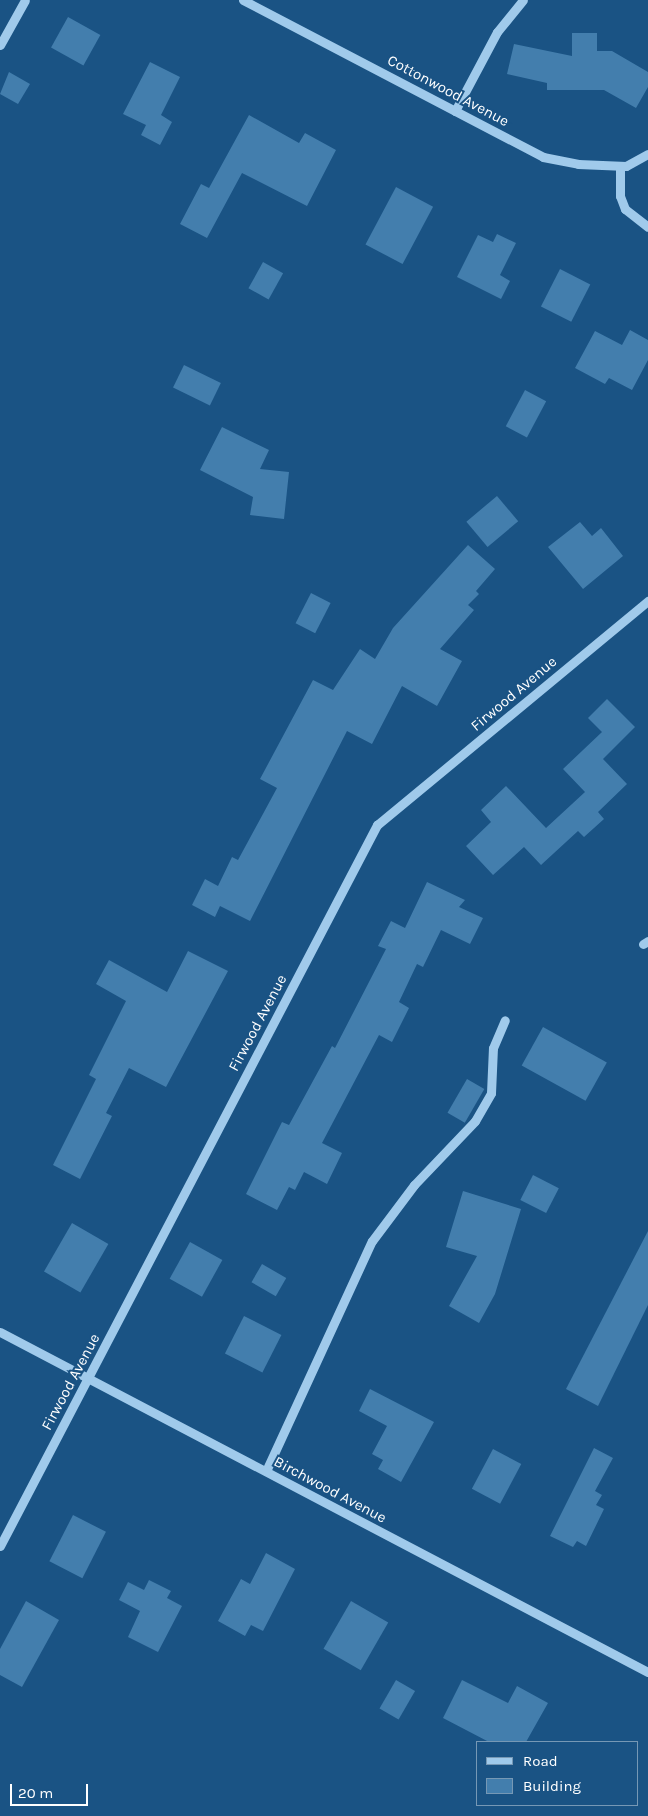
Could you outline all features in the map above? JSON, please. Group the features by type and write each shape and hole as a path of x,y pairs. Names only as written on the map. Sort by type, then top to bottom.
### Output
{"street":[{"path":"0,45 25,0"},
{"name":"Cottonwood Avenue","path":"243,0 543,157 578,164 626,166 648,154"},
{"path":"456,111 497,32 524,0"},
{"path":"620,166 620,196 625,210 648,227"},
{"name":"Firwood Avenue","path":"0,1546 377,825 648,601"},
{"path":"266,1471 372,1241 414,1185 475,1121 491,1093 493,1048 505,1020"},
{"name":"Birchwood Avenue","path":"0,1332 648,1672"}],"building":[{"path":"68,17 100,35 83,66 51,48"},
{"path":"572,33 597,33 597,51 612,51 648,72 648,87 636,108 604,90 547,90 547,83 507,74 514,44 572,56"},
{"path":"150,62 180,77 161,115 172,122 160,145 141,135 146,125 123,114"},
{"path":"9,72 30,84 18,104 0,94"},
{"path":"249,115 299,143 305,133 336,150 307,206 242,173 207,238 180,224 201,184 209,188"},
{"path":"396,187 433,207 403,264 365,244"},
{"path":"497,234 516,243 500,275 510,281 501,299 457,277 478,235 493,242"},
{"path":"263,262 283,273 269,299 248,288"},
{"path":"560,269 590,284 571,322 541,306"},
{"path":"630,330 648,340 648,360 632,390 609,378 605,384 575,368 595,331 622,345"},
{"path":"184,365 221,383 210,405 173,387"},
{"path":"525,390 546,401 527,437 506,426"},
{"path":"222,427 269,450 260,469 289,472 284,519 250,515 253,497 200,470"},
{"path":"497,496 518,521 488,547 466,522"},
{"path":"580,522 592,536 601,528 623,556 583,589 548,547"},
{"path":"468,545 495,569 476,591 479,594 468,605 474,610 440,649 462,661 437,706 402,686 372,744 347,731 250,921 220,906 215,917 192,905 205,879 218,886 232,857 238,860 277,788 260,779 313,680 333,690 360,649 375,659 393,628"},
{"path":"311,593 331,603 315,633 296,623"},
{"path":"607,699 635,727 603,759 627,784 598,812 604,819 584,837 578,831 541,865 524,847 493,875 466,846 491,822 481,810 506,786 546,828 585,792 563,769 602,732 588,718"},
{"path":"427,882 465,900 459,907 483,918 470,944 441,930 423,967 417,964 399,1002 409,1008 392,1042 379,1035 322,1143 342,1153 327,1184 304,1172 295,1190 289,1187 277,1210 246,1194 282,1122 289,1125 332,1046 335,1048 386,949 378,946 391,921 405,928"},
{"path":"188,951 228,971 166,1087 129,1068 106,1113 112,1116 80,1179 53,1165 96,1079 89,1075 126,1001 96,984 109,960 167,992"},
{"path":"543,1027 607,1062 586,1101 522,1065"},
{"path":"467,1079 484,1089 465,1123 448,1113"},
{"path":"533,1175 559,1188 546,1213 520,1200"},
{"path":"463,1191 521,1209 495,1294 479,1323 449,1306 477,1256 446,1247"},
{"path":"72,1223 108,1244 80,1292 44,1271"},
{"path":"648,1231 648,1305 598,1406 566,1389"},
{"path":"190,1242 222,1260 202,1297 170,1279"},
{"path":"262,1264 286,1278 276,1296 252,1282"},
{"path":"244,1316 281,1335 262,1372 225,1353"},
{"path":"370,1389 434,1422 401,1482 378,1469 383,1460 372,1454 387,1426 359,1411"},
{"path":"594,1448 613,1458 595,1491 602,1495 596,1505 604,1509 586,1546 577,1541 573,1547 550,1536"},
{"path":"493,1449 521,1464 500,1504 472,1489"},
{"path":"73,1515 106,1532 82,1578 49,1561"},
{"path":"266,1553 295,1569 263,1631 251,1625 245,1636 218,1621 241,1579 250,1584"},
{"path":"149,1580 171,1591 167,1598 182,1606 158,1652 128,1637 140,1611 119,1600 128,1582 144,1590"},
{"path":"26,1601 59,1620 22,1687 0,1675 0,1649"},
{"path":"351,1601 388,1622 361,1670 324,1649"},
{"path":"396,1680 415,1691 399,1720 380,1709"},
{"path":"462,1680 508,1703 517,1686 548,1703 527,1741 487,1741 443,1718"}]}
